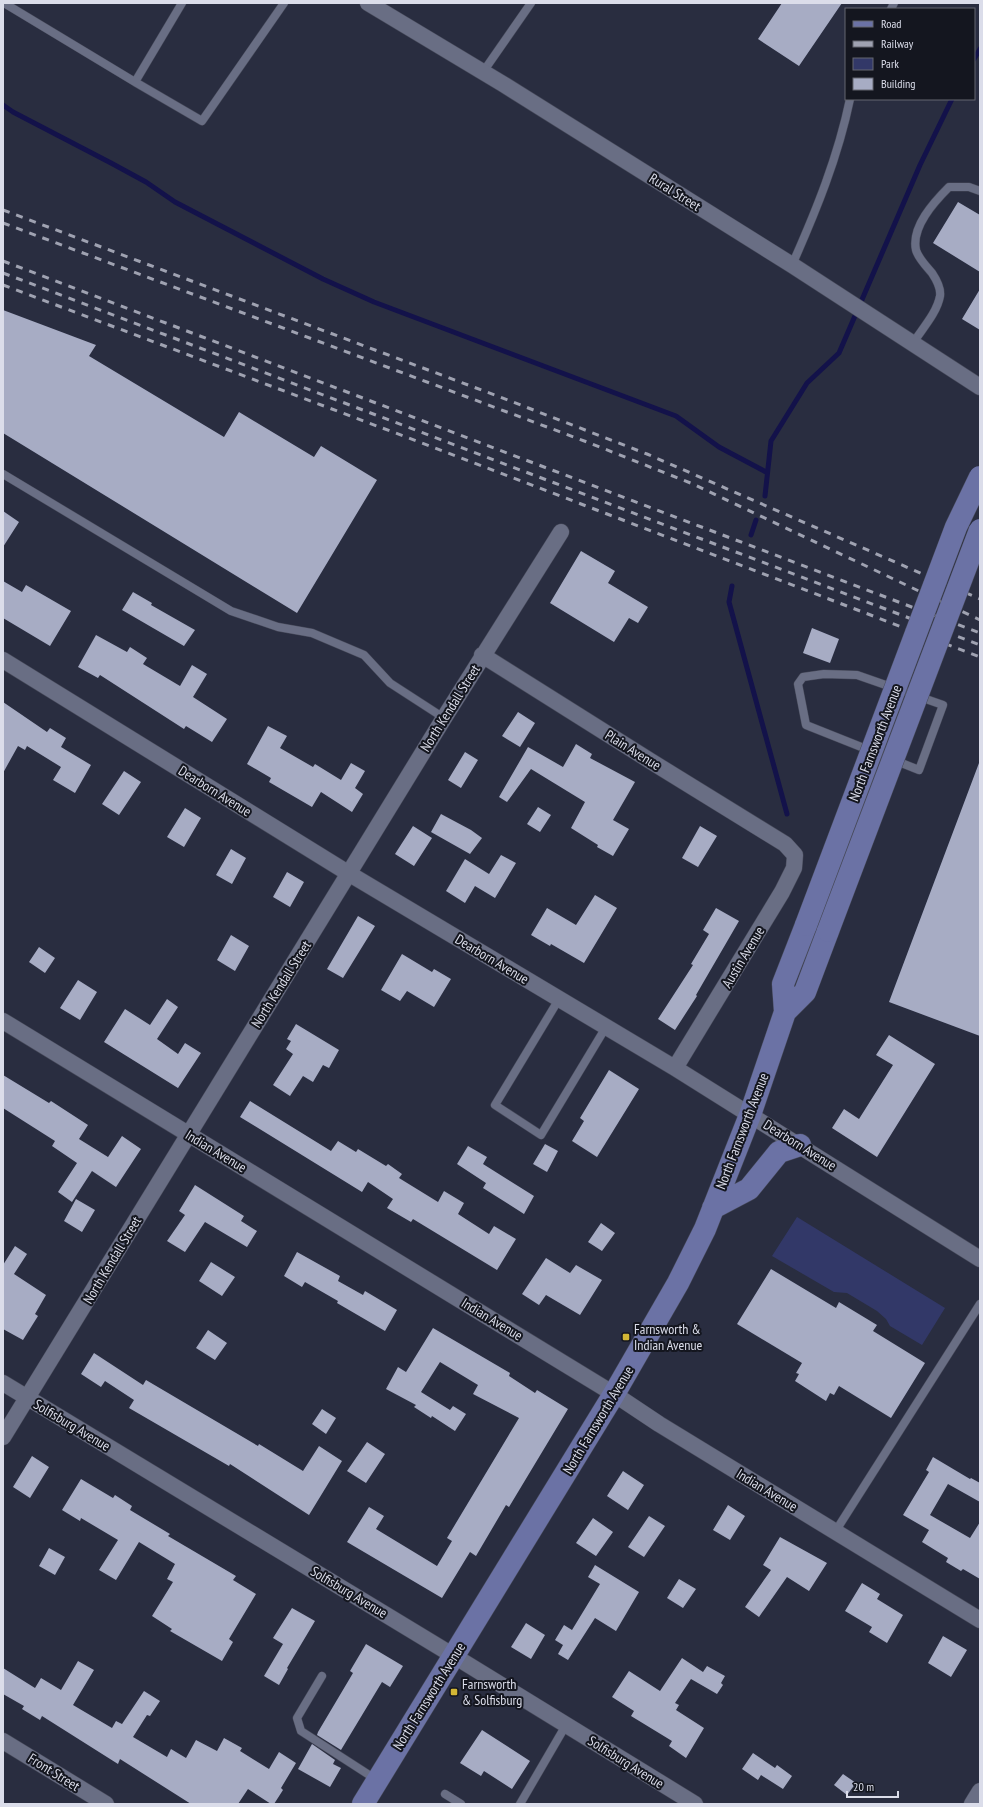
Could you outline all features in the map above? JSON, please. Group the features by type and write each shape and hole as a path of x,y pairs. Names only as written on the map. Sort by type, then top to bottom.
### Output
{"main road":[{"name":"North Farnsworth Avenue","path":"363,1804 614,1394 678,1283 705,1229 750,1114 785,1012 783,984 956,527 980,477"},
{"name":"North Farnsworth Avenue","path":"785,1012 806,992 980,530"},
{"path":"713,1208 749,1189 779,1152 800,1146"}],"street":[{"name":"Rural Street","path":"368,3 483,72 792,265 980,387"},
{"name":"North Kendall Street","path":"3,1437 482,655 561,532"},
{"name":"Plain Avenue","path":"482,655 786,844"},
{"name":"Dearborn Avenue","path":"3,660 348,873 675,1068 980,1259"},
{"name":"Austin Avenue","path":"675,1068 785,886 794,868 795,855 786,844"},
{"name":"Indian Avenue","path":"3,1021 614,1394 659,1424 980,1620"},
{"name":"Solfisburg Avenue","path":"3,1383 454,1656 694,1804"},
{"name":"Front Street","path":"3,1741 106,1804"},
{"path":"972,1804 980,1791"}],"lane":[{"path":"4,3 202,121 284,3"},
{"path":"135,82 182,3"},
{"path":"483,72 532,3"},
{"path":"792,265 817,208 845,123 850,100"},
{"path":"913,343 933,313 940,294 936,280 916,252 915,237 935,202 949,188 969,187 980,191"},
{"path":"3,474 231,611 278,627 312,633 364,655 390,683 444,718"},
{"path":"824,674 856,675 943,705 919,770 806,725 798,684 803,678 824,674"},
{"path":"559,999 495,1105 541,1135 606,1027"},
{"path":"835,1532 980,1304"},
{"path":"322,1676 296,1718 302,1731 377,1780"},
{"path":"520,1804 566,1725"},
{"path":"445,1794 461,1804"}],"green space":[{"path":"797,1217 945,1308 922,1345 890,1326 886,1319 877,1311 847,1293 834,1292 772,1256"}],"building":[{"path":"782,3 842,3 799,66 758,39"},
{"path":"958,202 980,215 980,272 933,243"},
{"path":"980,289 980,330 962,319"},
{"path":"3,310 96,345 89,356 224,437 239,412 314,457 321,446 377,480 297,613 3,433"},
{"path":"3,511 19,522 3,547"},
{"path":"581,551 615,571 608,583 648,607 638,623 629,618 614,642 550,603"},
{"path":"3,581 22,592 26,585 71,611 50,646 3,618"},
{"path":"133,592 152,603 151,605 195,630 184,646 122,610"},
{"path":"812,628 839,639 830,663 803,653"},
{"path":"96,635 127,652 130,647 147,658 143,664 180,686 192,665 207,674 193,697 227,719 212,742 186,726 184,729 100,675 98,678 78,667"},
{"path":"3,702 47,732 50,728 66,738 61,747 91,765 75,793 53,780 61,767 27,746 25,750 18,746 3,773"},
{"path":"518,712 535,723 520,747 502,736"},
{"path":"268,726 287,736 280,748 313,767 315,764 341,780 351,763 365,771 355,788 363,794 352,812 321,792 312,807 269,782 271,778 247,764"},
{"path":"576,744 592,754 590,758 635,782 613,820 629,829 613,856 597,847 598,845 571,828 585,802 531,769 507,802 499,797 528,747 563,767"},
{"path":"465,752 478,760 461,788 448,780"},
{"path":"979,763 980,764 980,1036 889,1002"},
{"path":"124,771 141,782 119,815 102,804"},
{"path":"538,807 551,815 540,832 527,824"},
{"path":"185,808 201,818 184,847 167,837"},
{"path":"441,814 471,830 482,838 470,854 431,832"},
{"path":"413,826 432,838 414,866 395,854"},
{"path":"700,826 717,836 698,867 682,858"},
{"path":"231,849 246,858 232,884 216,875"},
{"path":"501,855 516,863 495,898 475,886 465,903 446,891 465,859 489,874"},
{"path":"287,872 304,882 290,907 273,897"},
{"path":"595,895 617,908 584,963 551,944 550,946 531,935 547,908 576,925"},
{"path":"716,908 739,921 696,995 697,996 675,1030 658,1019 693,965 691,964 709,934 703,930"},
{"path":"358,916 375,926 343,978 327,969"},
{"path":"231,935 249,946 235,971 217,960"},
{"path":"39,947 55,958 45,973 29,962"},
{"path":"402,954 432,972 434,969 451,979 434,1007 407,991 400,1001 381,990"},
{"path":"78,980 97,992 80,1020 60,1008"},
{"path":"167,999 178,1007 157,1039 178,1054 185,1043 201,1053 178,1088 104,1042 125,1009 150,1025"},
{"path":"296,1024 339,1050 329,1068 323,1065 313,1082 303,1076 290,1096 273,1085 293,1054 286,1049 291,1041 287,1039"},
{"path":"889,1035 935,1064 877,1157 832,1128 844,1109 859,1119 893,1065 876,1055"},
{"path":"609,1070 639,1089 597,1157 572,1141 584,1121 580,1118"},
{"path":"3,1075 49,1103 51,1101 88,1125 79,1139 108,1157 122,1136 141,1149 116,1187 92,1171 72,1202 58,1192 77,1163 52,1146 55,1141 3,1108"},
{"path":"250,1101 331,1151 338,1141 356,1152 358,1149 386,1166 388,1164 402,1174 399,1178 438,1202 444,1191 464,1203 458,1214 489,1234 494,1226 516,1239 497,1270 413,1219 411,1222 387,1208 393,1199 368,1182 362,1192 240,1117"},
{"path":"545,1144 558,1151 547,1172 533,1164"},
{"path":"468,1146 487,1157 483,1164 534,1196 524,1214 483,1188 486,1183 457,1164"},
{"path":"195,1185 244,1216 241,1221 257,1231 247,1247 205,1222 185,1252 167,1241 185,1215 179,1211"},
{"path":"76,1199 95,1210 82,1232 64,1221"},
{"path":"601,1223 615,1233 602,1251 588,1242"},
{"path":"15,1246 27,1254 14,1274 46,1295 35,1314 38,1316 23,1340 3,1329 3,1265"},
{"path":"297,1252 340,1276 338,1281 363,1295 365,1291 397,1310 385,1331 305,1282 302,1287 284,1276"},
{"path":"546,1258 570,1273 576,1265 602,1280 580,1315 546,1295 539,1305 522,1294"},
{"path":"211,1262 235,1277 222,1296 199,1281"},
{"path":"771,1269 836,1308 839,1302 877,1325 873,1331 925,1363 891,1418 839,1386 834,1395 830,1393 826,1401 795,1381 799,1374 796,1373 802,1363 737,1324"},
{"path":"433,1328 510,1373 509,1376 535,1393 537,1390 568,1409 509,1507 506,1505 476,1556 470,1552 442,1598 347,1542 369,1507 384,1516 376,1529 437,1566 452,1541 447,1538 519,1418 473,1394 478,1385 440,1362 421,1392 450,1410 453,1406 466,1414 455,1431 432,1416 431,1418 414,1407 416,1405 386,1389 398,1367 406,1372"},
{"path":"208,1330 227,1343 215,1360 196,1348"},
{"path":"94,1353 143,1385 146,1380 258,1446 259,1444 303,1471 319,1446 342,1461 309,1515 230,1464 229,1466 129,1408 134,1400 105,1381 101,1387 81,1374"},
{"path":"322,1409 336,1418 326,1434 312,1424"},
{"path":"367,1442 385,1454 366,1483 347,1471"},
{"path":"32,1456 49,1467 30,1498 13,1487"},
{"path":"933,1457 970,1479 971,1478 980,1483 980,1502 948,1484 930,1515 970,1538 980,1522 980,1579 963,1569 961,1571 946,1562 948,1558 922,1542 929,1530 903,1515 929,1472 926,1470"},
{"path":"623,1471 644,1485 628,1510 607,1496"},
{"path":"81,1479 113,1498 115,1495 132,1506 130,1510 170,1534 168,1536 236,1576 233,1580 256,1594 229,1639 233,1642 222,1661 170,1631 172,1629 152,1616 173,1582 167,1579 175,1564 139,1542 116,1580 99,1570 118,1540 81,1518 80,1521 62,1510"},
{"path":"728,1505 745,1516 730,1540 713,1530"},
{"path":"649,1516 665,1526 644,1557 628,1547"},
{"path":"593,1518 613,1532 596,1556 576,1543"},
{"path":"780,1537 827,1563 809,1591 787,1577 759,1617 745,1607 771,1570 763,1565"},
{"path":"49,1548 65,1557 55,1575 39,1566"},
{"path":"595,1565 639,1592 616,1631 595,1618 568,1660 558,1654 563,1645 555,1640 564,1625 572,1630 600,1584 588,1577"},
{"path":"679,1579 696,1589 683,1608 667,1598"},
{"path":"862,1583 880,1594 877,1599 903,1615 887,1643 869,1632 872,1627 845,1611"},
{"path":"292,1608 315,1621 287,1668 288,1669 279,1685 264,1676 283,1644 273,1638"},
{"path":"526,1623 545,1635 531,1659 511,1647"},
{"path":"943,1636 967,1650 951,1677 928,1663"},
{"path":"366,1644 403,1666 390,1687 382,1682 341,1750 317,1735 353,1673 350,1671"},
{"path":"682,1658 703,1672 707,1666 725,1676 721,1683 723,1685 717,1694 691,1679 675,1703 679,1705 676,1710 704,1728 686,1758 669,1746 672,1741 631,1716 634,1711 612,1697 629,1671 660,1691"},
{"path":"78,1661 94,1670 73,1705 112,1728 116,1721 122,1724 144,1691 160,1701 150,1716 147,1715 133,1737 167,1757 171,1749 186,1758 196,1740 217,1751 224,1738 242,1748 240,1751 269,1769 279,1752 296,1763 281,1788 283,1790 274,1804 271,1804 248,1789 238,1804 191,1804 120,1759 118,1764 42,1716 40,1720 22,1709 24,1706 3,1694 3,1668 35,1688 41,1678 61,1690"},
{"path":"482,1730 530,1761 512,1789 484,1771 481,1776 460,1763"},
{"path":"312,1744 335,1760 333,1764 341,1768 330,1787 298,1769"},
{"path":"753,1753 775,1768 777,1765 792,1776 783,1789 761,1775 758,1780 742,1769"},
{"path":"843,1774 856,1783 847,1795 834,1785"}],"waterway":[{"path":"975,57 980,49"},
{"path":"765,496 771,441 807,383 839,353 920,165 952,100"},
{"path":"3,105 13,112 146,182 175,202 323,279 374,302 676,416 719,447 766,472"},
{"path":"751,535 756,520"},
{"path":"732,586 729,602 787,814"}],"railway":[{"path":"3,210 500,397 647,454 980,599"},
{"path":"3,223 587,442 693,484 980,620"},
{"path":"3,261 980,633"},
{"path":"3,273 980,645"},
{"path":"3,285 422,443 980,657"}],"place":[{"name":"Farnsworth & Indian Avenue","path":"626,1337"},
{"name":"Farnsworth & Solfisburg","path":"454,1692"}]}
